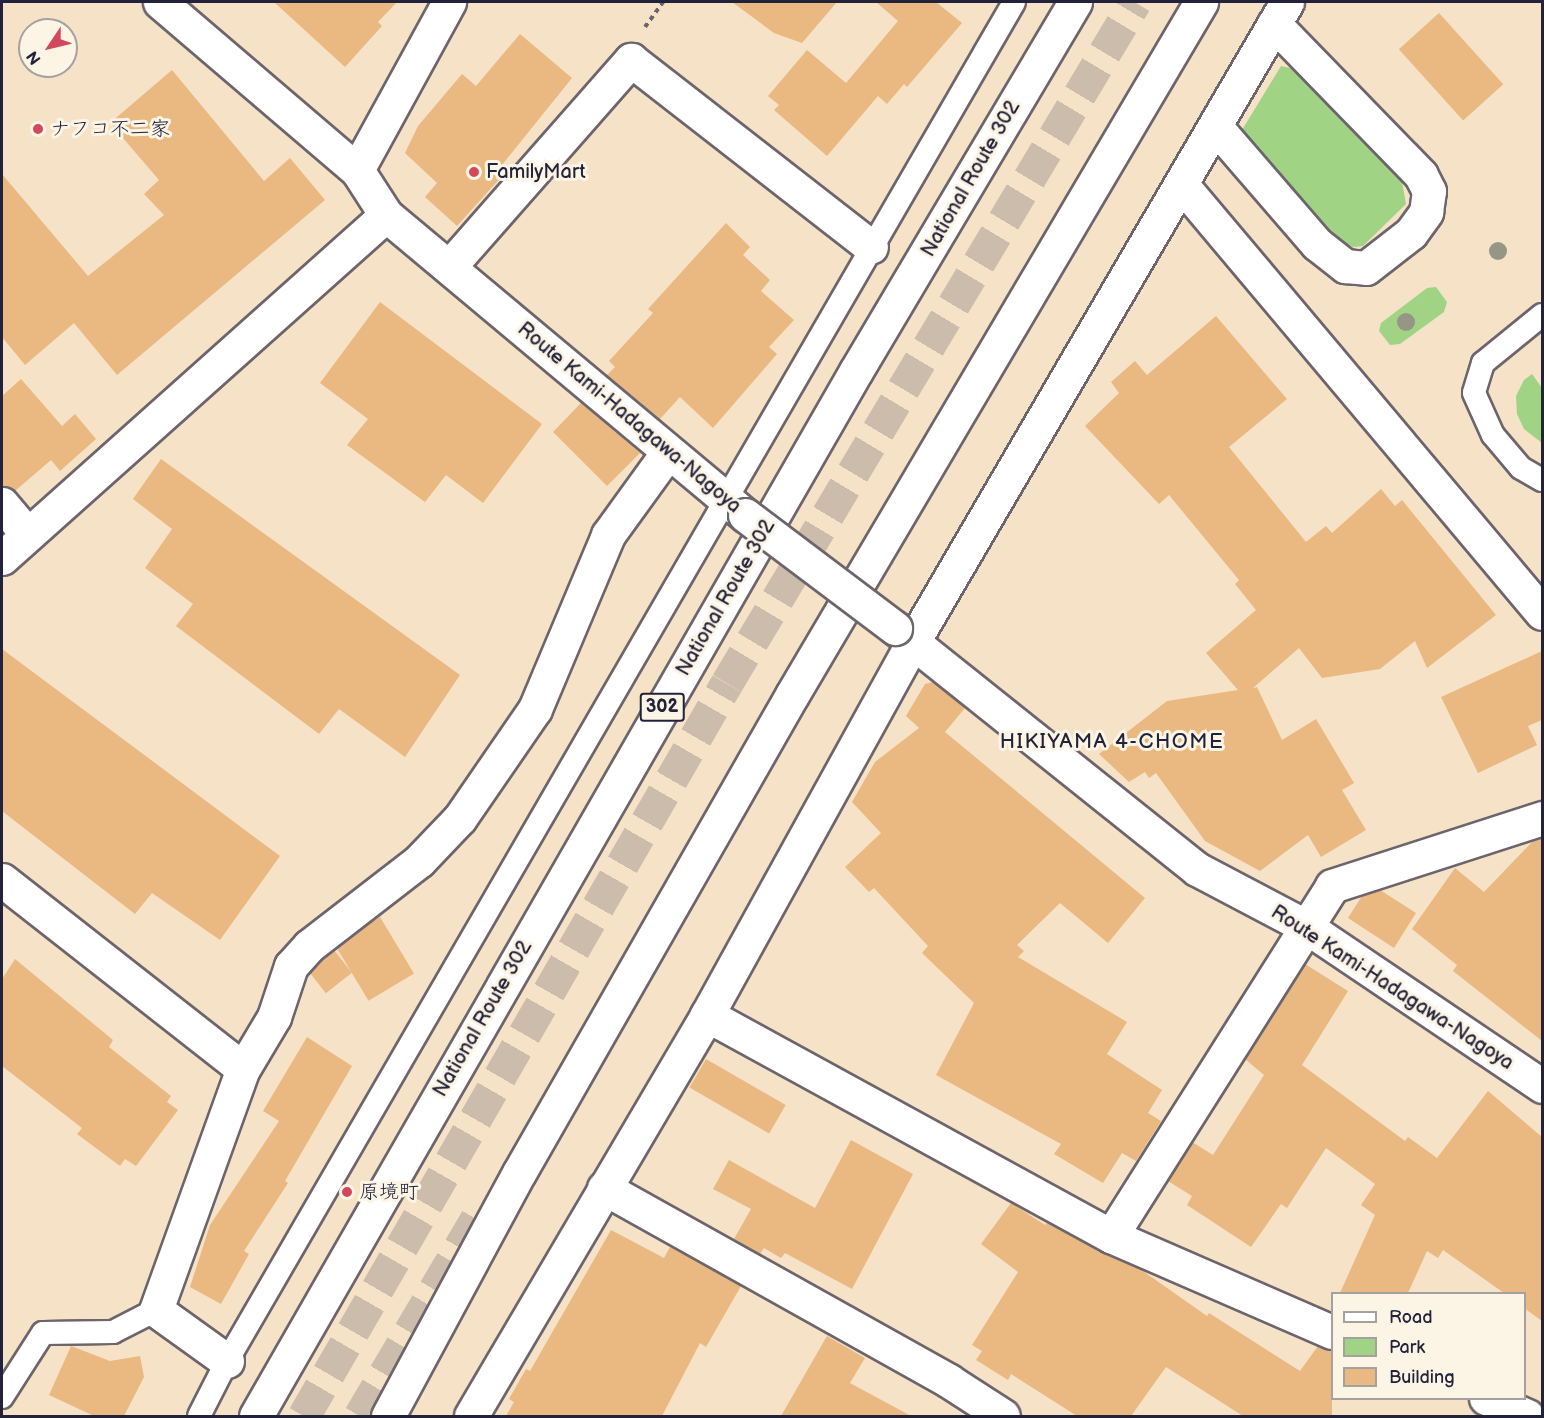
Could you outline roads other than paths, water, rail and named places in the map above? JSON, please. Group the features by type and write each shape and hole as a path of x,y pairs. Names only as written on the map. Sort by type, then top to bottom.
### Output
{"main road":[{"name":"Route Kami-Hadagawa-Nagoya","path":"160,2 357,170 386,215 735,507 904,634 1197,869 1305,926 1542,1086"},
{"path":"357,170 449,2"},
{"name":"National Route 302","path":"256,1416 856,371 1075,2"},
{"path":"388,1416 519,1173 792,695 1201,2"},
{"path":"471,1416 707,1016 904,634 1182,185 1215,126 1280,13 1421,175 1429,191 1426,212 1411,233 1366,268 1345,266 1317,244 1215,126"},
{"path":"449,267 631,60 872,247"},
{"path":"1182,185 1542,613"},
{"path":"2,558 386,215"},
{"path":"227,1361 156,1310 243,1069 274,1017 291,966 309,946 419,861 460,818 535,709 608,535 668,452"},
{"path":"2,504 28,535"},
{"path":"1111,1236 1332,886 1542,818"},
{"path":"2,880 243,1069"},
{"path":"707,1016 1111,1236 1331,1332"},
{"path":"604,1188 950,1381 1003,1416"},
{"path":"1491,1400 1527,1416"}],"lane":[{"path":"199,1416 227,1361 735,507 872,247 1014,2"},
{"path":"1542,315 1483,363 1474,393 1493,435 1521,468 1542,480"},
{"path":"2,1397 43,1333 113,1332 156,1310"}],"tunnel":[{"path":"304,1416 727,683 1135,2"},
{"path":"360,1416 482,1210"}],"place":[{"name":"ナフコ不二家","path":"38,129"},
{"name":"FamilyMart","path":"474,172"},
{"name":"原境町","path":"347,1192"}],"district":[{"name":"HIKIYAMA 4-CHOME","path":"1112,742"}]}
